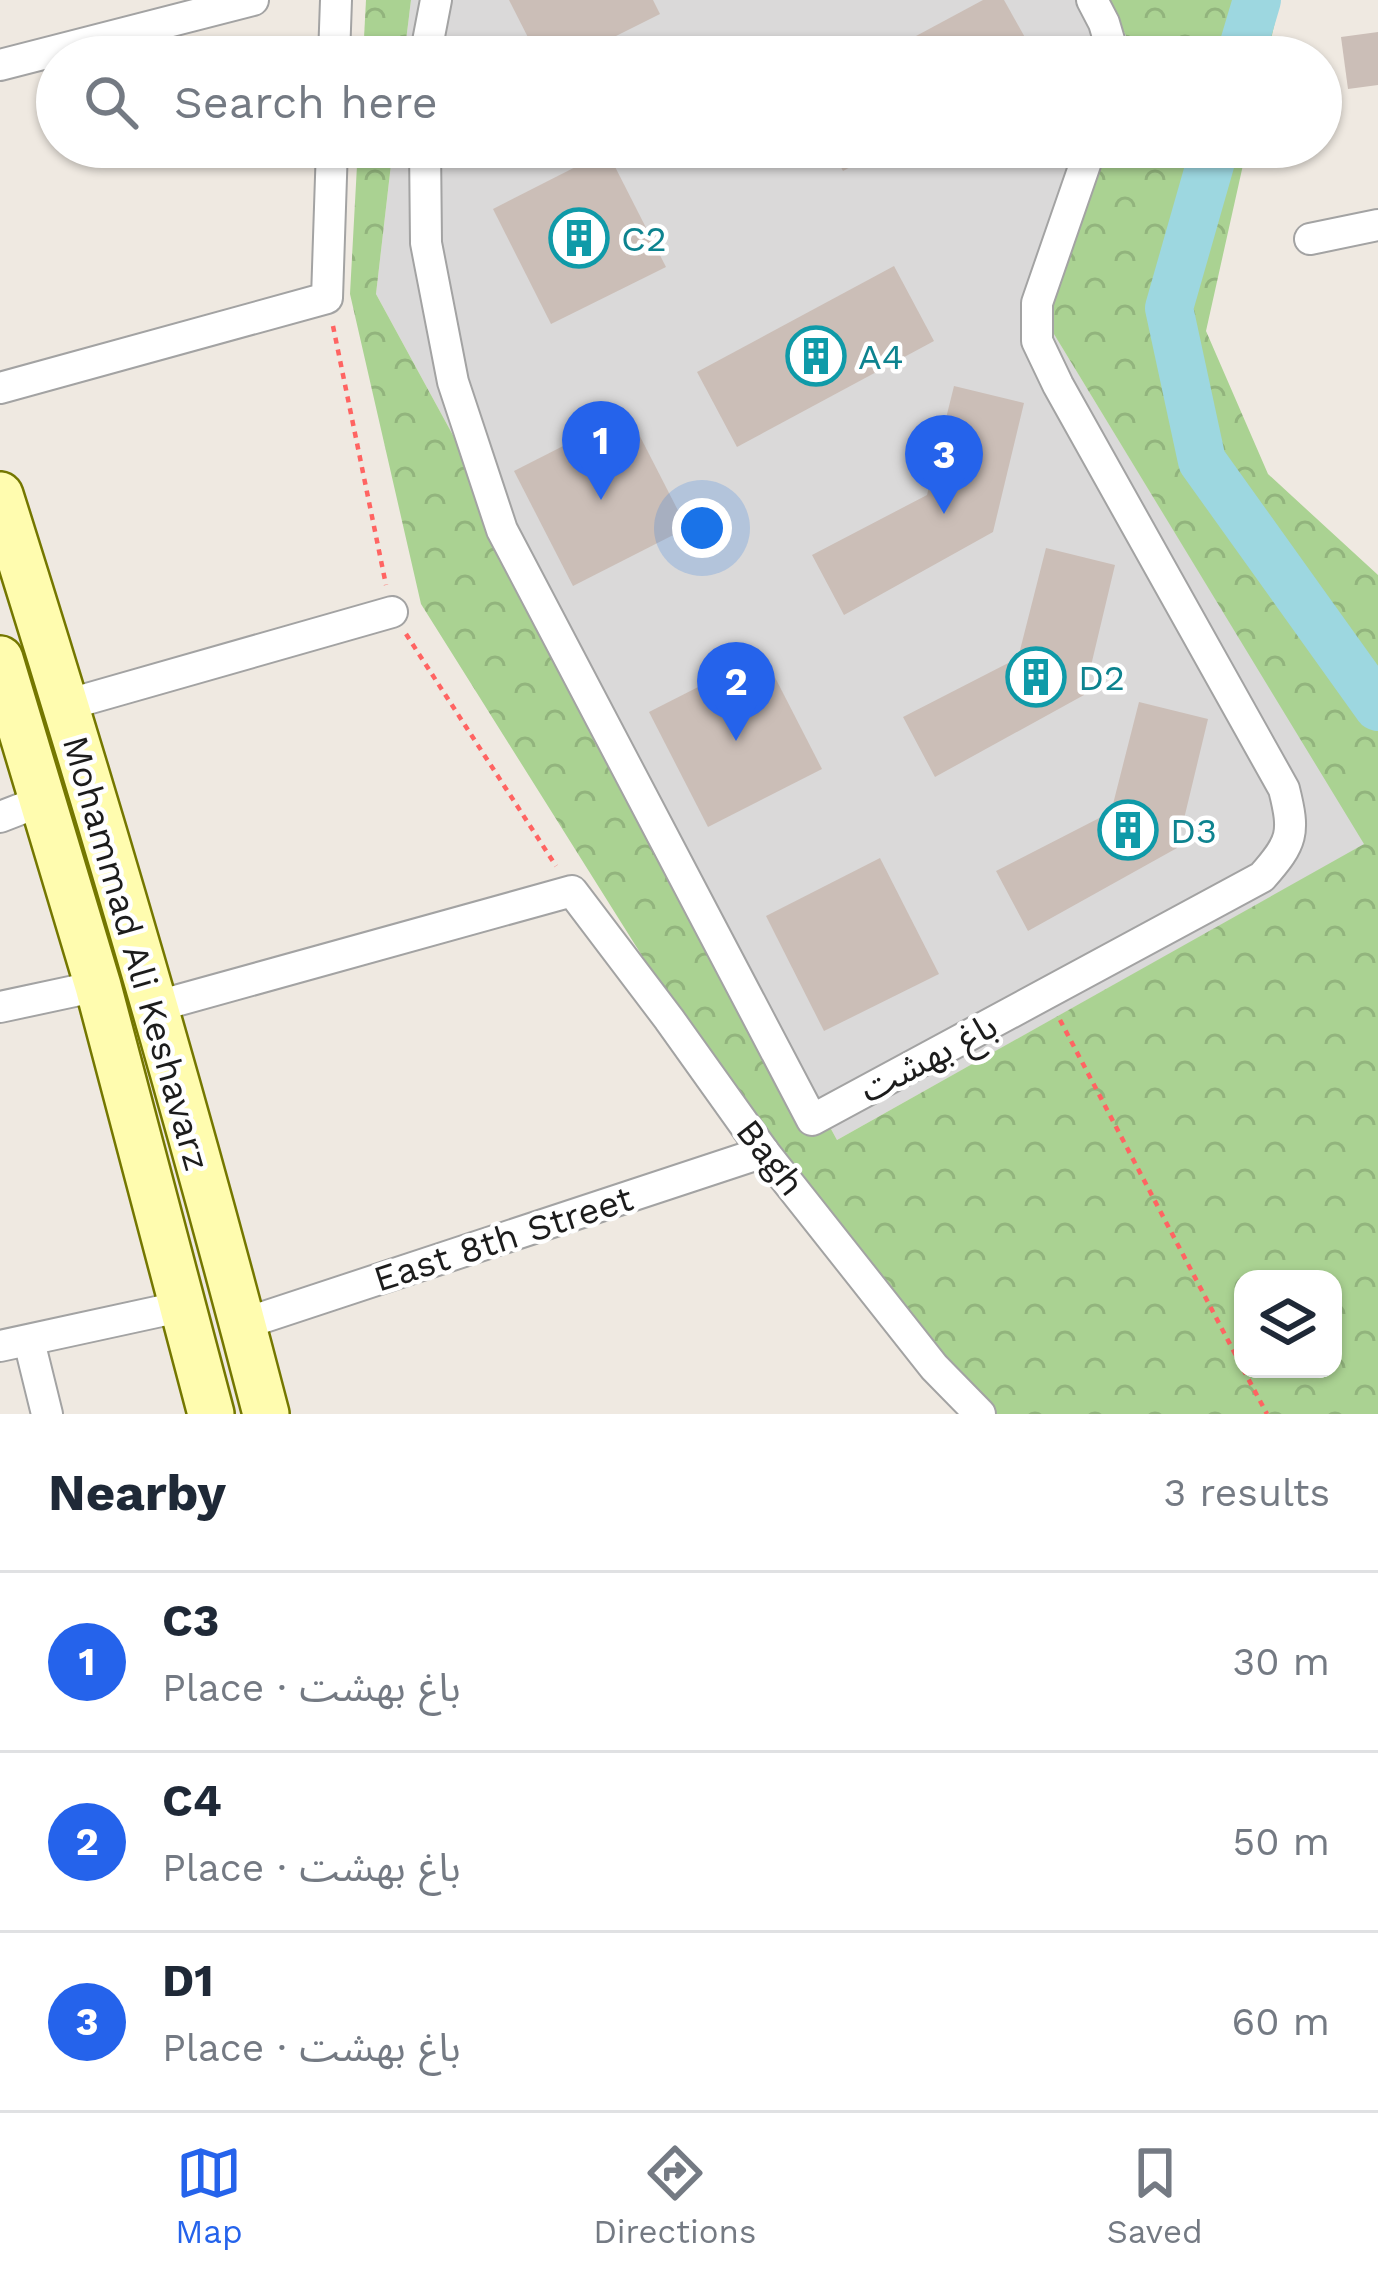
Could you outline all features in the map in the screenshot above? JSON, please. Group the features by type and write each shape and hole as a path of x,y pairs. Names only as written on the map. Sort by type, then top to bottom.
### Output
{"main road":[{"name":"Mohammad Ali Keshavarz","path":"0,495 154,1007 266,1414"},
{"name":"Mohammad Ali Keshavarz","path":"0,658 98,986 211,1414"}],"street":[{"path":"113,36 253,0"},
{"path":"335,36 336,0"},
{"path":"429,36 436,0"},
{"path":"1092,0 1108,36"},
{"path":"0,65 36,56"},
{"path":"0,388 327,298 331,168"},
{"name":"باغ بهشت","path":"425,168 426,243 453,382 502,530 812,1120 1262,877 1283,854 1292,821 1284,789 1037,341 1037,303 1084,168"},
{"path":"1310,239 1378,225"},
{"path":"66,704 392,612"},
{"path":"0,817 44,800"},
{"name":"Bagh","path":"154,1007 572,891 764,1152 934,1366 980,1414"},
{"path":"0,1007 98,986"},
{"name":"East 8th Street","path":"243,1324 764,1152"},
{"path":"47,1414 14,1344 184,1306"}],"path":[{"path":"1046,993 1234,1352"},
{"path":"1248,1378 1267,1414"}],"shaded area":[{"path":"411,0 1107,0 1126,36 407,36"},
{"path":"391,168 1093,168 1046,321 1365,844 837,1140 376,294"}],"green space":[{"path":"366,0 411,0 407,36 364,36"},
{"path":"1107,0 1280,0 1272,36 1126,36"},
{"path":"357,168 391,168 376,294 837,1140 1364,844 1046,321 1093,168 1242,168 1206,331 1268,474 1378,575 1378,1414 991,1414 922,1337 683,1021 421,604 350,294"}],"building":[{"path":"509,0 653,0 660,14 616,36 527,36"},
{"path":"983,0 1004,0 1024,36 916,36"},
{"path":"1378,32 1378,85 1348,89 1342,37"},
{"name":"C2","path":"574,168 616,168 666,267 551,324 493,209"},
{"name":"A4","path":"894,266 934,341 737,447 697,372"},
{"path":"954,386 1024,403 993,532 844,615 812,555 927,495"},
{"path":"628,413 687,528 573,586 514,471"},
{"name":"D2","path":"1046,548 1115,565 1084,695 935,777 903,717 1018,658"},
{"path":"763,654 822,769 708,827 649,712"},
{"name":"D3","path":"1139,702 1208,719 1177,848 1028,931 996,871 1111,812"},
{"path":"880,858 939,974 824,1031 766,916"}],"waterway":[{"path":"1246,36 1257,0"},
{"path":"1209,168 1169,308 1202,461 1378,707"}],"place":[{"name":"C2","path":"579,238"},
{"name":"A4","path":"816,356"},
{"name":"C3","path":"601,500"},
{"name":"D1","path":"944,514"},
{"name":"D2","path":"1036,677"},
{"name":"C4","path":"736,741"},
{"name":"D3","path":"1128,830"}]}
